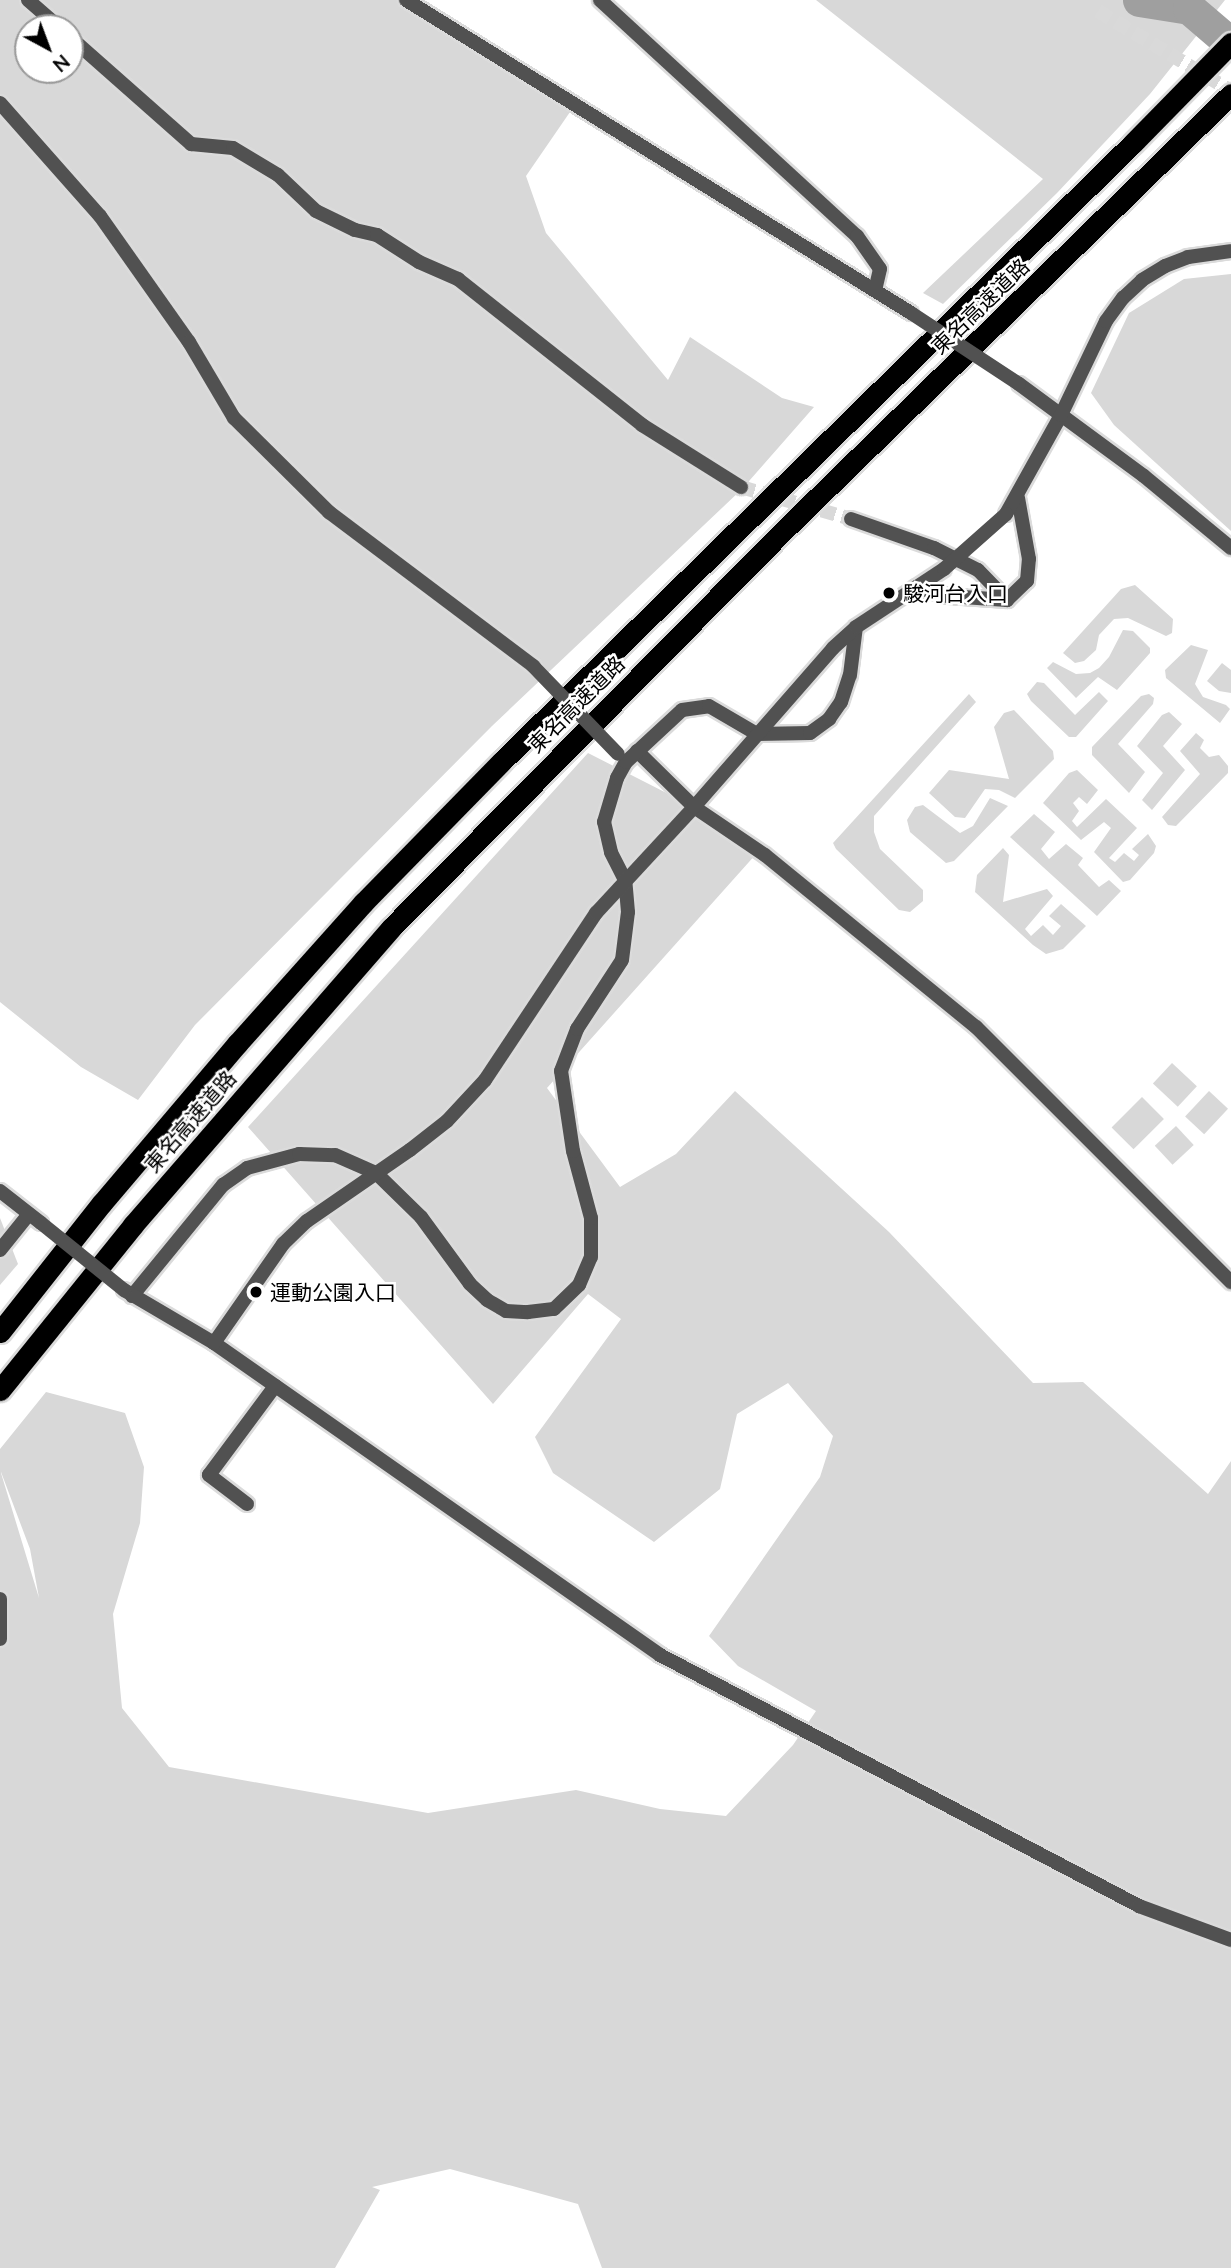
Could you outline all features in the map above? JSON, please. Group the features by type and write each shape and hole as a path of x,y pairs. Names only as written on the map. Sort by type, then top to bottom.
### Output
{"highway":[{"name":"東名高速道路","path":"0,1332 103,1202 237,1044 363,903 501,762 1133,143 1231,43"},
{"name":"東名高速道路","path":"0,1390 133,1225 391,928 772,541 1231,94"}],"street":[{"path":"28,0 44,14"},
{"path":"406,0 875,290 1019,384 1144,476 1231,548"},
{"path":"600,0 857,236 880,269 875,290"},
{"path":"84,49 191,144 233,148 278,175 316,211 355,230 377,234 419,262 458,279 642,425 741,487"},
{"path":"0,103 100,216 189,342 234,418 329,512 533,666 622,758"},
{"path":"214,1343 284,1244 307,1221 447,1121 485,1080 596,913 694,807 833,648 856,626 944,569 1006,514 1018,498 1061,415 1106,320 1122,298 1142,280 1165,266 1188,257 1231,251"},
{"path":"916,587 948,596 1007,600 1027,581 1029,559 1018,498"},
{"path":"851,519 934,548 978,569 1007,600"},
{"path":"128,1293 222,1185 247,1168 299,1154 335,1155 376,1173 421,1217 470,1284 487,1300 506,1311 554,1309 579,1285 591,1256 591,1218 573,1151 561,1071 577,1029 622,960 628,912 625,880 611,852 604,822 622,758 637,751 682,710 709,706 757,734 794,736 810,733 829,719 841,702 850,675 856,626"},
{"path":"637,751 694,807 765,855 976,1027 1231,1282"},
{"path":"0,1191 128,1293 214,1343 660,1655 1139,1906 1231,1940"},
{"path":"0,1251 35,1219"},
{"path":"247,1504 209,1475 275,1386"},
{"path":"0,1599 0,1639"}],"shaded area":[{"path":"0,0 414,0 570,112 526,176 546,233 668,380 690,337 782,398 814,407 742,489 492,726 195,1025 138,1100 81,1067 0,1002"},
{"path":"816,0 1225,0 1150,94 1057,193 943,304 923,293 1043,179"},
{"path":"1231,274 1231,531 1114,425 1091,393 1129,313 1184,279"},
{"path":"1135,585 1173,619 1172,633 1166,636 1128,618 1114,619 1099,635 1096,650 1084,661 1075,663 1063,653 1121,589"},
{"path":"1123,630 1133,631 1150,648 1150,653 1117,690 1098,677 1076,698 1047,668 1053,662 1076,674 1090,673 1109,657"},
{"path":"1191,645 1208,650 1195,684 1203,697 1230,709 1220,723 1166,678 1165,670"},
{"path":"1222,663 1231,670 1231,693 1219,691 1207,681"},
{"path":"1037,682 1044,683 1075,715 1099,692 1108,701 1076,737 1069,737 1031,701 1027,694"},
{"path":"969,694 976,702 874,816 874,832 880,849 923,890 923,901 910,912 899,910 833,843"},
{"path":"1149,694 1154,698 1153,704 1118,744 1145,772 1129,793 1092,755 1092,747 1141,696"},
{"path":"1014,710 1053,751 1054,759 1015,798 999,790 985,789 965,818 955,817 929,793 949,770 1009,779 994,727 1004,713"},
{"path":"1169,712 1182,724 1163,746 1185,770 1152,810 1142,800 1163,773 1137,746 1162,715"},
{"path":"1196,733 1204,740 1200,748 1209,757 1219,755 1228,766 1228,773 1176,826 1168,825 1162,817 1200,774 1180,751"},
{"path":"588,753 694,807 757,853 547,1088 620,1187 676,1154 735,1091 889,1232 1033,1383 1083,1382 1208,1494 1231,1461 1231,2268 602,2268 578,2204 450,2169 372,2187 380,2190 335,2268 0,2268 0,1449 46,1392 125,1413 144,1467 140,1523 113,1614 122,1708 169,1767 428,1813 576,1790 660,1809 726,1816 793,1745 816,1711 738,1666 709,1636 820,1477 833,1436 788,1383 737,1414 720,1489 654,1542 553,1473 535,1437 621,1319 588,1294 493,1404 248,1127","holes":["1,1472 30,1549 39,1598"]},
{"path":"1077,770 1098,790 1087,804 1079,797 1073,803 1079,811 1072,821 1077,827 1106,799 1137,828 1109,858 1115,862 1124,853 1134,861 1139,855 1132,849 1148,834 1156,846 1154,853 1130,880 1123,882 1094,852 1111,828 1104,822 1081,840 1043,803 1069,773"},
{"path":"990,798 1008,806 954,861 946,863 910,832 907,820 915,807 923,805 960,833 973,826"},
{"path":"1034,814 1055,832 1041,849 1049,859 1066,844 1083,858 1078,865 1099,887 1109,880 1121,891 1097,916 1010,837"},
{"path":"1003,848 1009,855 1003,902 1047,889 1053,896 1025,929 1031,936 1043,925 1053,935 1061,926 1049,916 1061,904 1086,926 1063,949 1046,954 975,892 977,875"},
{"path":"1172,1063 1197,1086 1178,1107 1153,1083"},
{"path":"1209,1091 1228,1109 1204,1134 1185,1117"},
{"path":"1142,1097 1164,1119 1134,1149 1112,1127"},
{"path":"1176,1126 1194,1145 1173,1165 1155,1146"},
{"path":"0,1218 18,1264 0,1285"}],"waterway":[{"path":"1139,0 1189,8 1231,44"}],"tunnel":[{"path":"1098,11 1231,91"},
{"path":"741,487 851,519"}],"place":[{"name":"駿河台入口","path":"889,593"},
{"name":"運動公園入口","path":"256,1292"}]}
